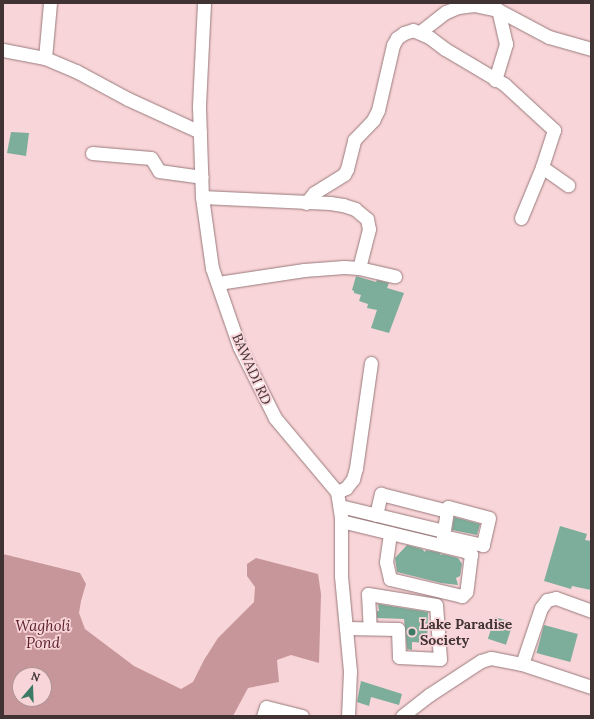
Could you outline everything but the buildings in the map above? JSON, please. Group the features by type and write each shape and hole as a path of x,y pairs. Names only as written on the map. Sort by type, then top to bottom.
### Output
{"street":[{"path":"44,58 50,3"},
{"name":"BAWADI RD","path":"204,3 199,107 202,197 212,268 239,346 275,418 337,492 341,521 341,576 350,671 348,716"},
{"path":"420,32 446,12 458,7 474,5 498,10 550,37 591,49"},
{"path":"496,79 506,44 498,10"},
{"path":"306,203 314,193 344,174 354,140 373,120 378,110 397,38 404,33 413,30 420,32 445,49 496,79 522,99 554,130 542,167 521,218"},
{"path":"3,50 44,58 76,71 128,99 200,132"},
{"path":"92,153 151,158 160,171 202,177"},
{"path":"542,167 568,185"},
{"path":"202,197 343,205 355,209 366,219 369,230 359,268"},
{"path":"218,283 304,270 359,268 395,276"},
{"path":"337,492 346,488 353,479 356,468 371,363"},
{"path":"376,515 380,494 447,511"},
{"path":"340,506 443,531"},
{"path":"448,507 489,518 483,545 443,536 447,511 448,507"},
{"path":"341,521 390,533 471,554 466,592 462,596 390,578 386,562 390,533"},
{"path":"346,628 398,629 399,657 440,660 436,605 368,594 370,628"},
{"path":"522,664 541,608 547,600 556,598 591,611"},
{"path":"402,716 429,695 481,661 491,658 522,664 591,687"},
{"path":"263,716 266,707 302,716"}],"water":[{"name":"Wagholi Pond","path":"3,554 80,573 86,584 79,613 85,629 134,666 181,689 193,682 204,660 218,638 254,602 255,587 247,576 247,564 256,558 318,574 321,594 319,663 291,655 277,660 279,682 248,688 233,716 3,716"}],"place":[{"name":"Lake Paradise Society","path":"412,632"}]}
